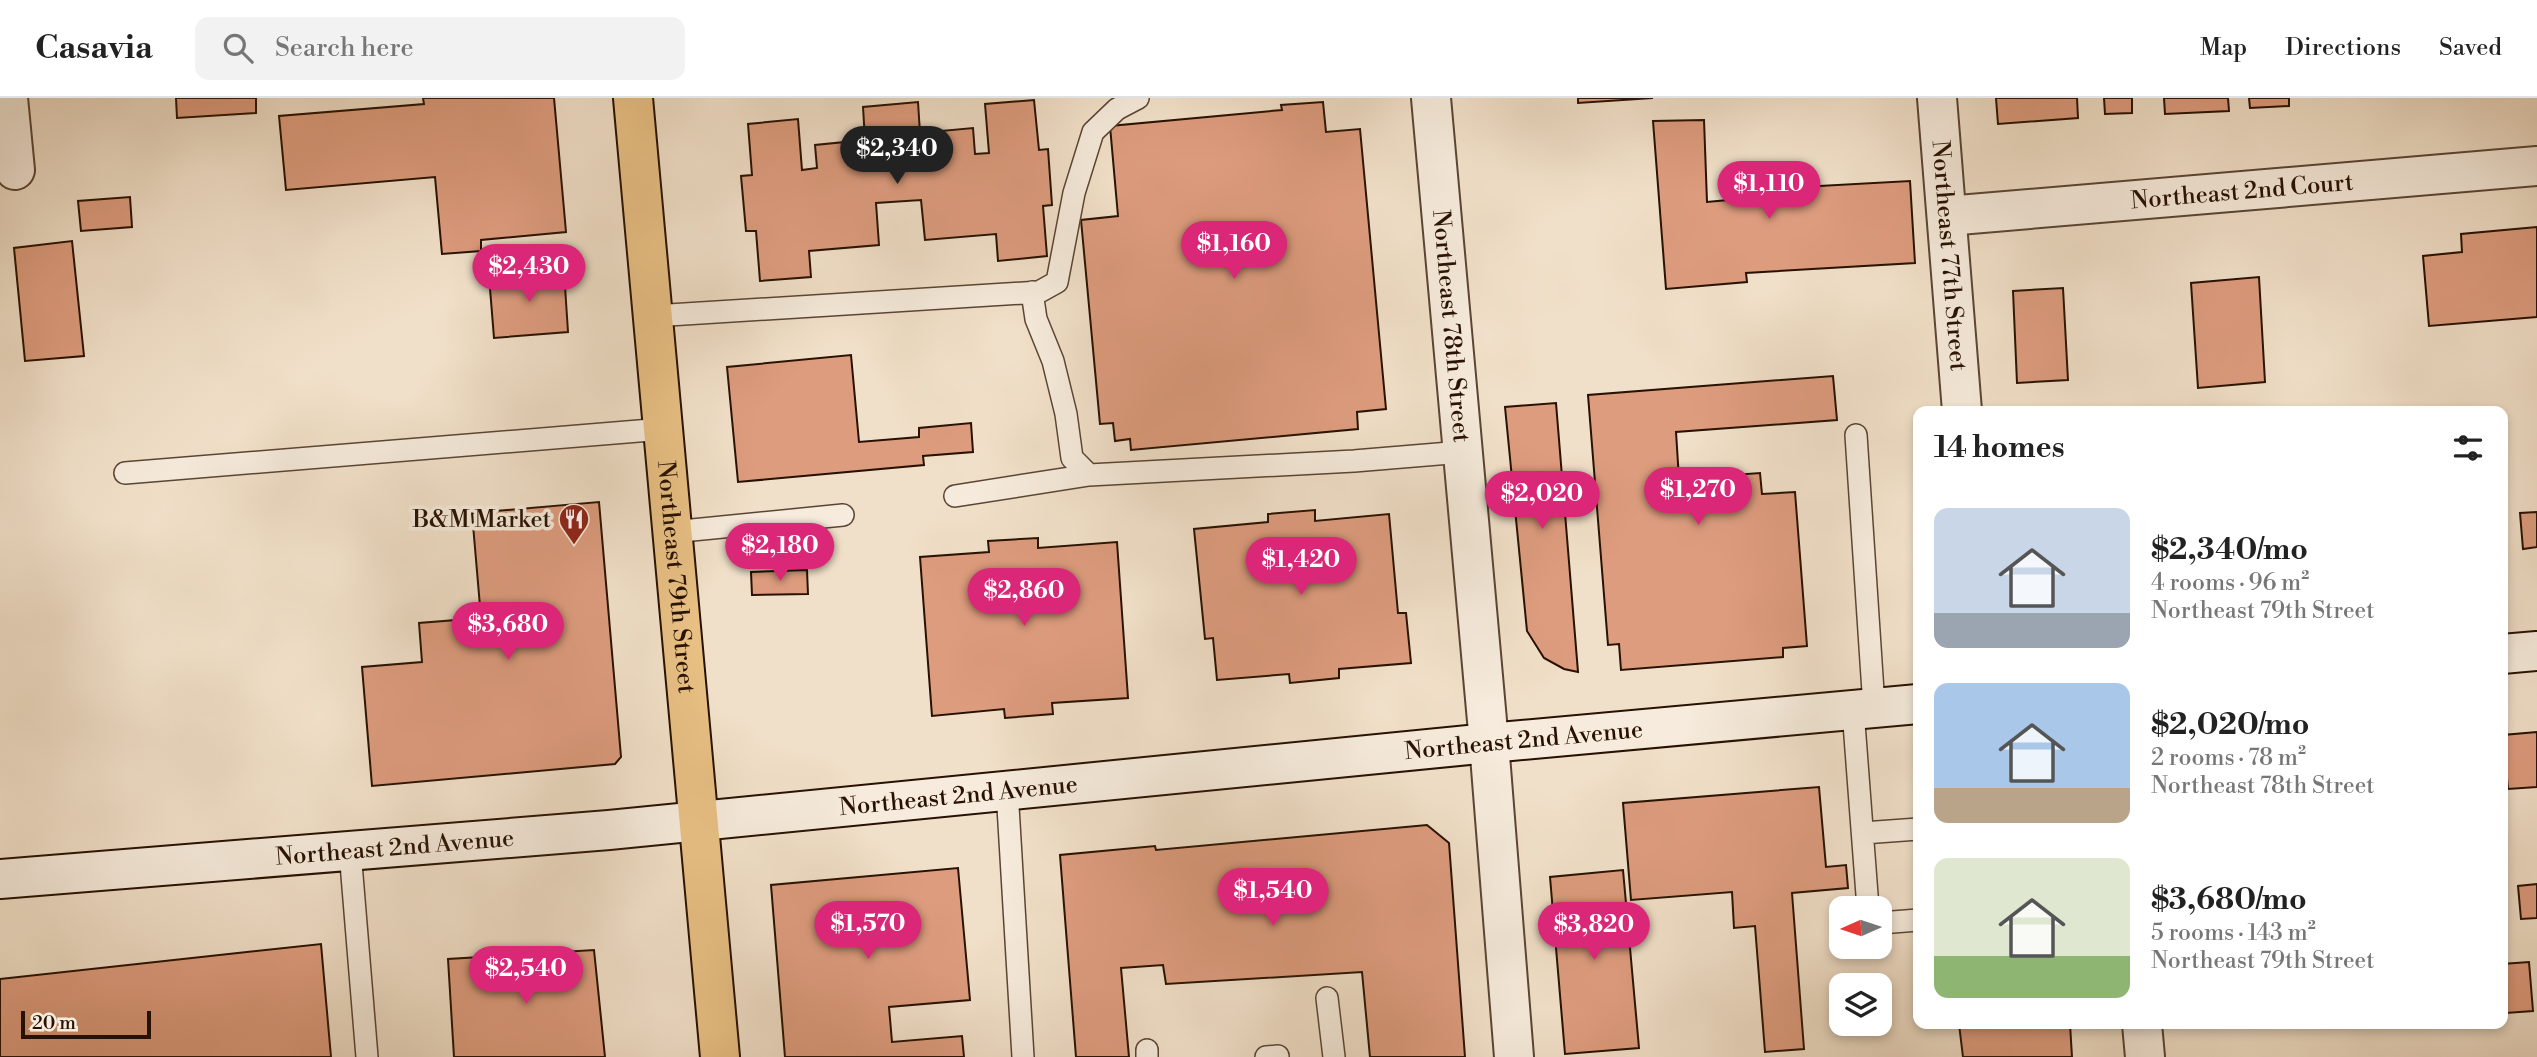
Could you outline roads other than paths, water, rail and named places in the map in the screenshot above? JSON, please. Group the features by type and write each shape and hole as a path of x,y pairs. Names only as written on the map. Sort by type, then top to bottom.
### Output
{"main road":[{"name":"Northeast 79th Street","path":"633,98 720,1057"}],"street":[{"path":"8,98 15,170"},
{"name":"Northeast 78th Street","path":"1431,98 1489,743 1514,1057"},
{"name":"Northeast 77th Street","path":"1937,98 1962,406"},
{"name":"Northeast 2nd Court","path":"1947,216 2537,166"},
{"path":"2508,653 2537,651"},
{"name":"Northeast 2nd Avenue","path":"0,879 699,821 1489,743 1913,704"},
{"path":"2142,1029 2145,1057"}],"lane":[{"path":"653,316 1039,292 1057,282 1074,193 1093,132 1117,109 1138,98"},
{"path":"1032,292 1036,319 1053,361 1063,401 1072,458 1089,475"},
{"path":"125,473 663,429"},
{"path":"1856,435 1863,709 1863,833 1867,896"},
{"path":"955,496 1089,475 1354,461 1462,452"},
{"path":"671,532 843,515"},
{"path":"1007,790 1023,1057"},
{"path":"1863,833 1913,829"},
{"path":"350,851 367,1057"},
{"path":"1892,922 1913,920"},
{"path":"1327,998 1334,1057"}],"place":[{"name":"B&M Market","path":"574,546"}]}
